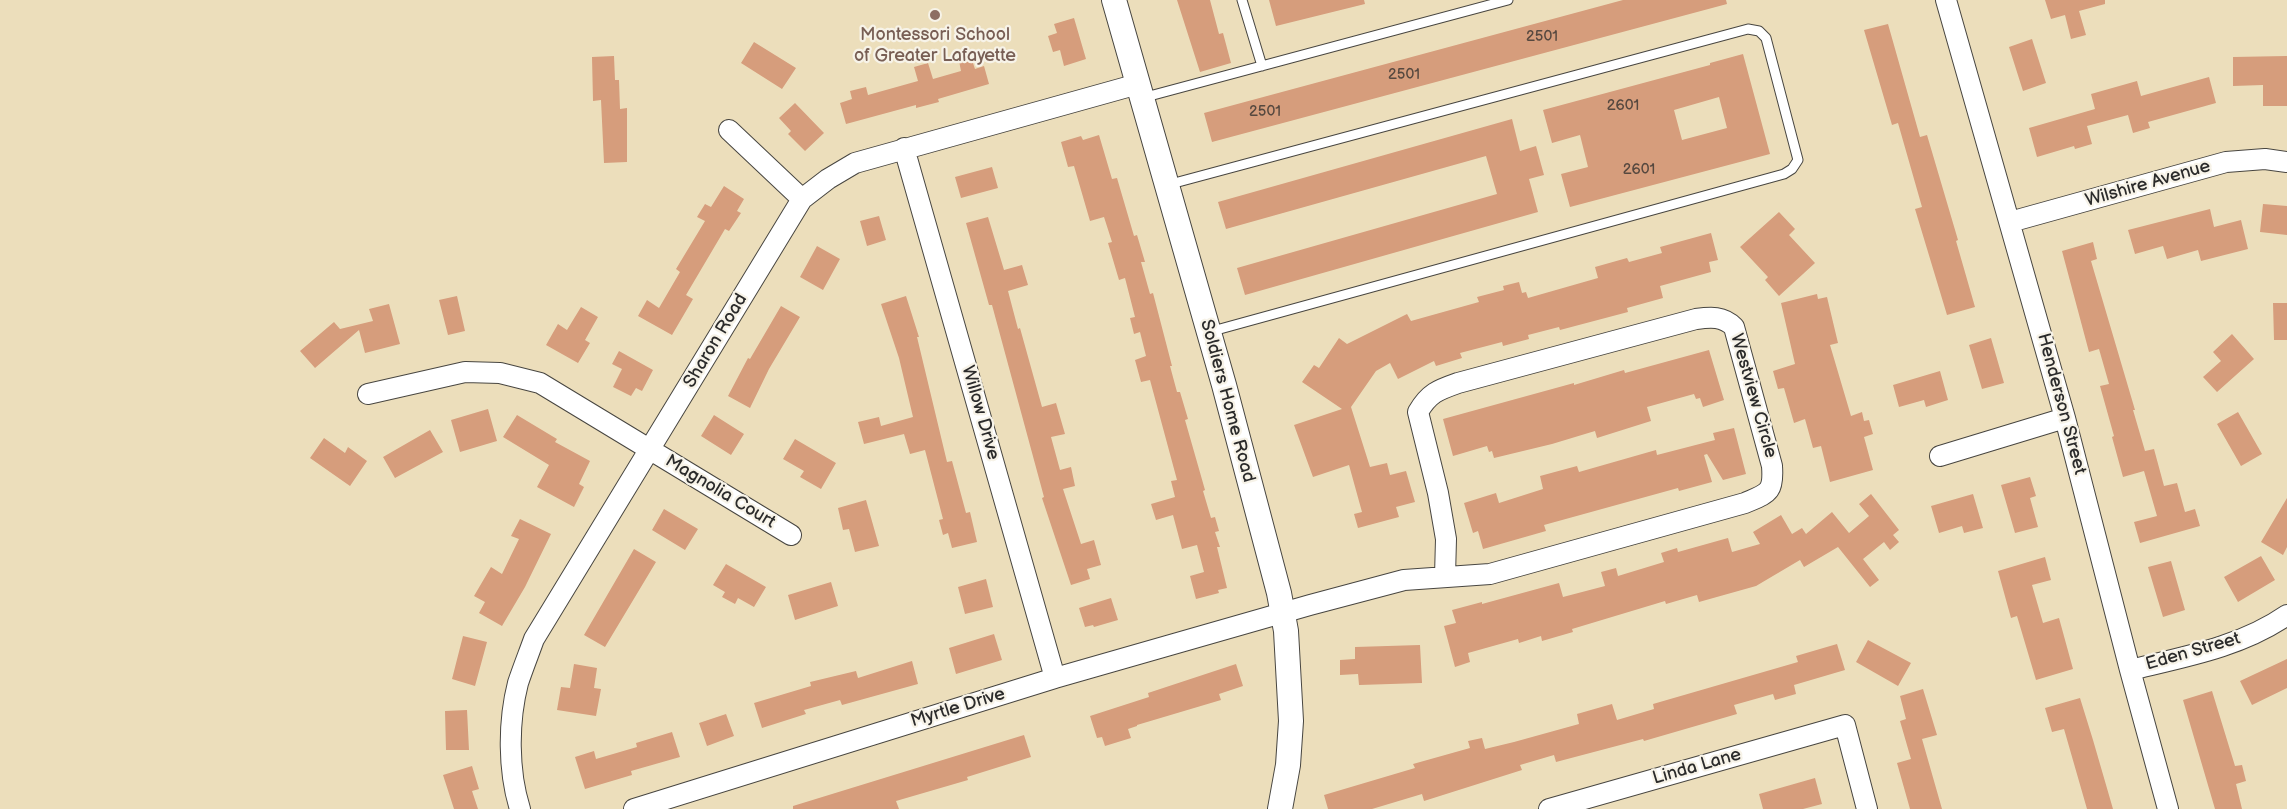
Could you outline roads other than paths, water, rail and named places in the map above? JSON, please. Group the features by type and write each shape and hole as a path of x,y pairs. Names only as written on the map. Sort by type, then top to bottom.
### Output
{"street":[{"name":"Soldiers Home Road","path":"1114,0 1209,332 1283,612 1291,721 1288,765 1280,809"},
{"name":"Henderson Street","path":"1946,0 2065,418 2168,809"},
{"name":"Sharon Road","path":"520,809 515,792 511,730 518,684 534,639 802,199 828,179 855,163 904,148 1140,91"},
{"path":"729,130 802,199"},
{"name":"Willow Drive","path":"904,148 1055,678"},
{"name":"Wilshire Avenue","path":"2010,222 2226,162 2265,159 2287,162"},
{"name":"Westview Circle","path":"1283,612 1404,580 1490,574 1745,503 1770,490 1773,482 1772,466 1734,327 1728,321 1713,317 1696,319 1458,383 1438,390 1426,399 1418,412 1438,493 1446,539 1445,576"},
{"name":"Magnolia Court","path":"368,394 465,372 500,373 540,383 791,535"},
{"path":"1940,456 2065,418"},
{"name":"Myrtle Drive","path":"634,809 1055,678 1283,612"},
{"name":"Eden Street","path":"2130,670 2219,647 2247,637 2287,615"},
{"name":"Linda Lane","path":"1549,809 1845,725 1867,809"}],"lane":[{"path":"1242,0 1262,66"},
{"path":"1140,91 1262,66 1508,0"},
{"path":"1167,185 1748,29 1759,31 1766,38 1798,160 1792,169 1784,174 1209,332"}],"place":[{"name":"Montessori School of Greater Lafayette","path":"935,15"}]}
